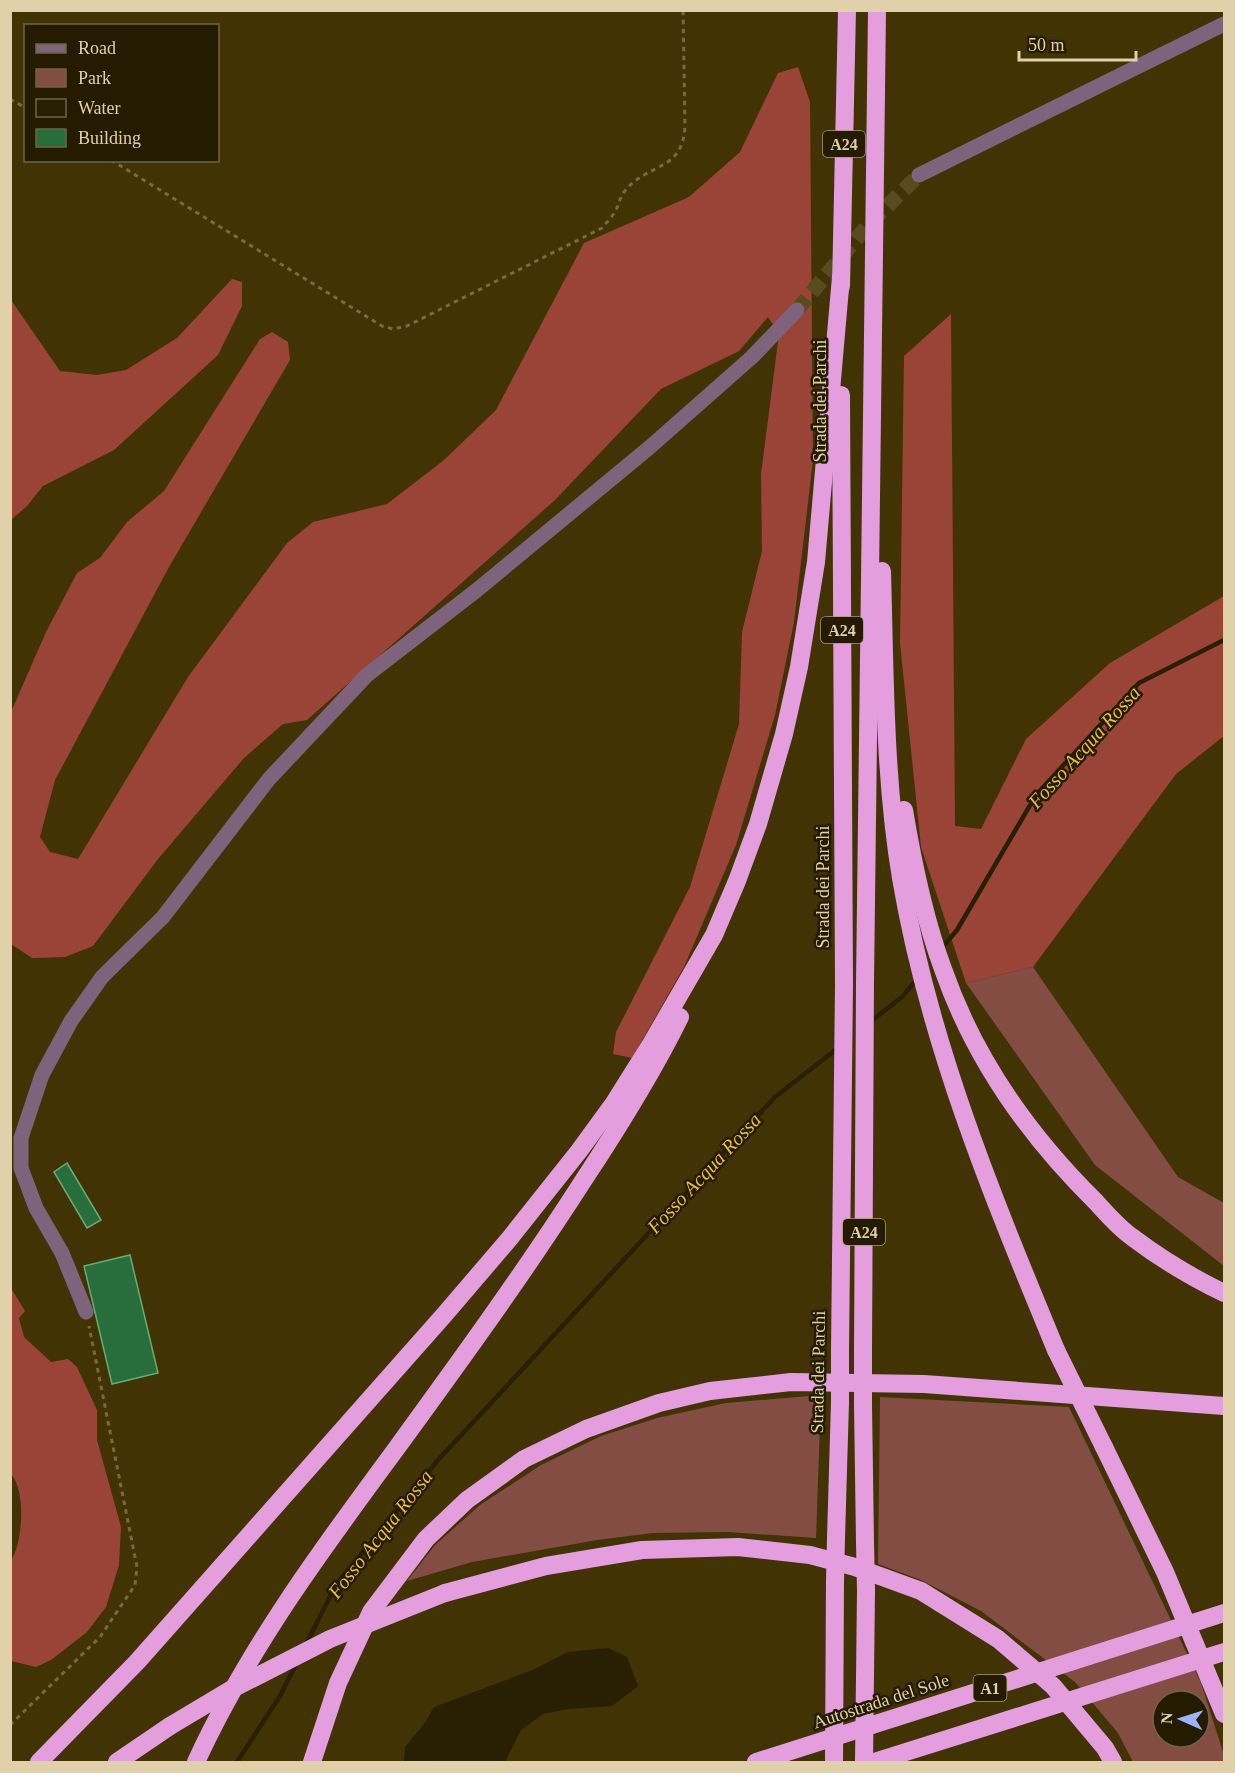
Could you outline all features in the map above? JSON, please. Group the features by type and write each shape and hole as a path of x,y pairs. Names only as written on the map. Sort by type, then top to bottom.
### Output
{"highway":[{"name":"Strada dei Parchi","path":"834,1762 844,984 841,277 847,10"},
{"name":"A24","path":"864,1762 865,983 877,10"},
{"path":"196,1762 235,1685 282,1609 337,1529 517,1281 614,1134 676,1024 741,872 758,824 781,744 799,667 816,562 841,277"},
{"path":"874,332 891,792 902,878 914,946 939,1042 972,1140 1056,1350 1165,1572 1224,1714"},
{"path":"884,622 897,757 915,870 943,971 978,1049 1005,1094 1040,1143 1082,1189 1129,1235 1185,1274 1224,1293"},
{"path":"39,1762 145,1653 445,1314 516,1230 579,1151 614,1102 651,1044 714,935"},
{"path":"312,1762 338,1683 371,1612 426,1539 466,1500 524,1459 586,1429 659,1403 710,1391 791,1382 924,1384 1224,1406"},
{"path":"117,1762 170,1726 232,1689 330,1639 445,1593 546,1566 642,1550 738,1547 821,1558 855,1567 921,1591 998,1639 1053,1686 1105,1748 1113,1762"},
{"name":"Autostrada del Sole","path":"756,1762 1224,1613"},
{"name":"A1","path":"872,1762 1224,1652"}],"lane":[{"path":"919,175 1224,24"},
{"path":"86,1312 62,1253 36,1208 21,1168 21,1138 42,1076 71,1021 102,977 163,917 269,779 367,675 477,590 650,447 752,357 797,310"},
{"path":"827,1762 834,1675"},
{"path":"865,1684 872,1762"}],"path":[{"path":"114,162 382,326 393,329 407,326 602,228 615,212 624,192 646,174 676,157 684,142 683,10"},
{"path":"10,99 24,107"},
{"path":"10,1725 100,1637 135,1585 137,1567 86,1312"}],"green space":[{"path":"1033,967 1178,1177 1224,1203 1224,1266 1095,1165 966,983"},
{"path":"821,1395 816,1538 728,1532 653,1533 597,1540 472,1562 407,1581 435,1545 480,1505 541,1465 601,1436 657,1418 726,1403"},
{"path":"880,1397 1069,1407 1203,1689 1151,1689 1151,1749 1211,1749 1211,1714 1224,1755 1224,1762 1133,1762 1118,1733 1075,1682 981,1611 921,1580 878,1564"}],"shaded area":[{"path":"798,67 810,102 813,460 794,622 775,715 736,845 684,967 632,1058 613,1054 616,1032 690,887 739,724 742,632 762,551 761,474 779,334 768,317 739,351 661,389 555,500 307,720 283,724 244,758 158,859 93,946 65,957 32,958 11,944 11,712 46,632 77,573 100,558 127,522 164,491 260,339 272,332 288,342 290,360 169,567 55,780 40,837 50,852 78,859 188,677 287,543 313,522 387,504 444,460 496,410 584,243 689,197 740,152 778,73"},
{"path":"232,279 242,282 242,306 218,355 114,450 43,486 27,506 11,520 11,300 60,371 97,375 126,370 177,338"},
{"path":"951,314 955,826 981,829 1026,739 1110,663 1224,596 1224,736 1176,774 1033,967 966,983 921,847 900,643 904,356"},
{"path":"11,1288 25,1311 19,1318 24,1337 51,1362 68,1359 77,1367 97,1410 97,1440 121,1527 119,1565 106,1607 87,1632 51,1660 36,1667 11,1661 11,1560 18,1542 21,1504 16,1482 11,1474"}],"water":[{"path":"608,1648 627,1657 638,1686 612,1706 568,1709 543,1714 521,1730 505,1762 404,1762 405,1747 425,1723 434,1707 535,1669 568,1652"}],"building":[{"path":"67,1163 101,1220 87,1228 54,1172"},
{"path":"130,1255 158,1373 112,1384 84,1266"}],"waterway":[{"name":"Fosso Acqua Rossa","path":"941,949 957,930 1036,795 1139,683 1224,640"},
{"name":"Fosso Acqua Rossa","path":"870,1022 902,997 917,979"},
{"name":"Fosso Acqua Rossa","path":"305,1646 336,1585 438,1460 775,1097 838,1048"},
{"name":"Fosso Acqua Rossa","path":"237,1762 280,1696 296,1664"}],"tunnel":[{"path":"797,310 868,225 919,175"}]}
